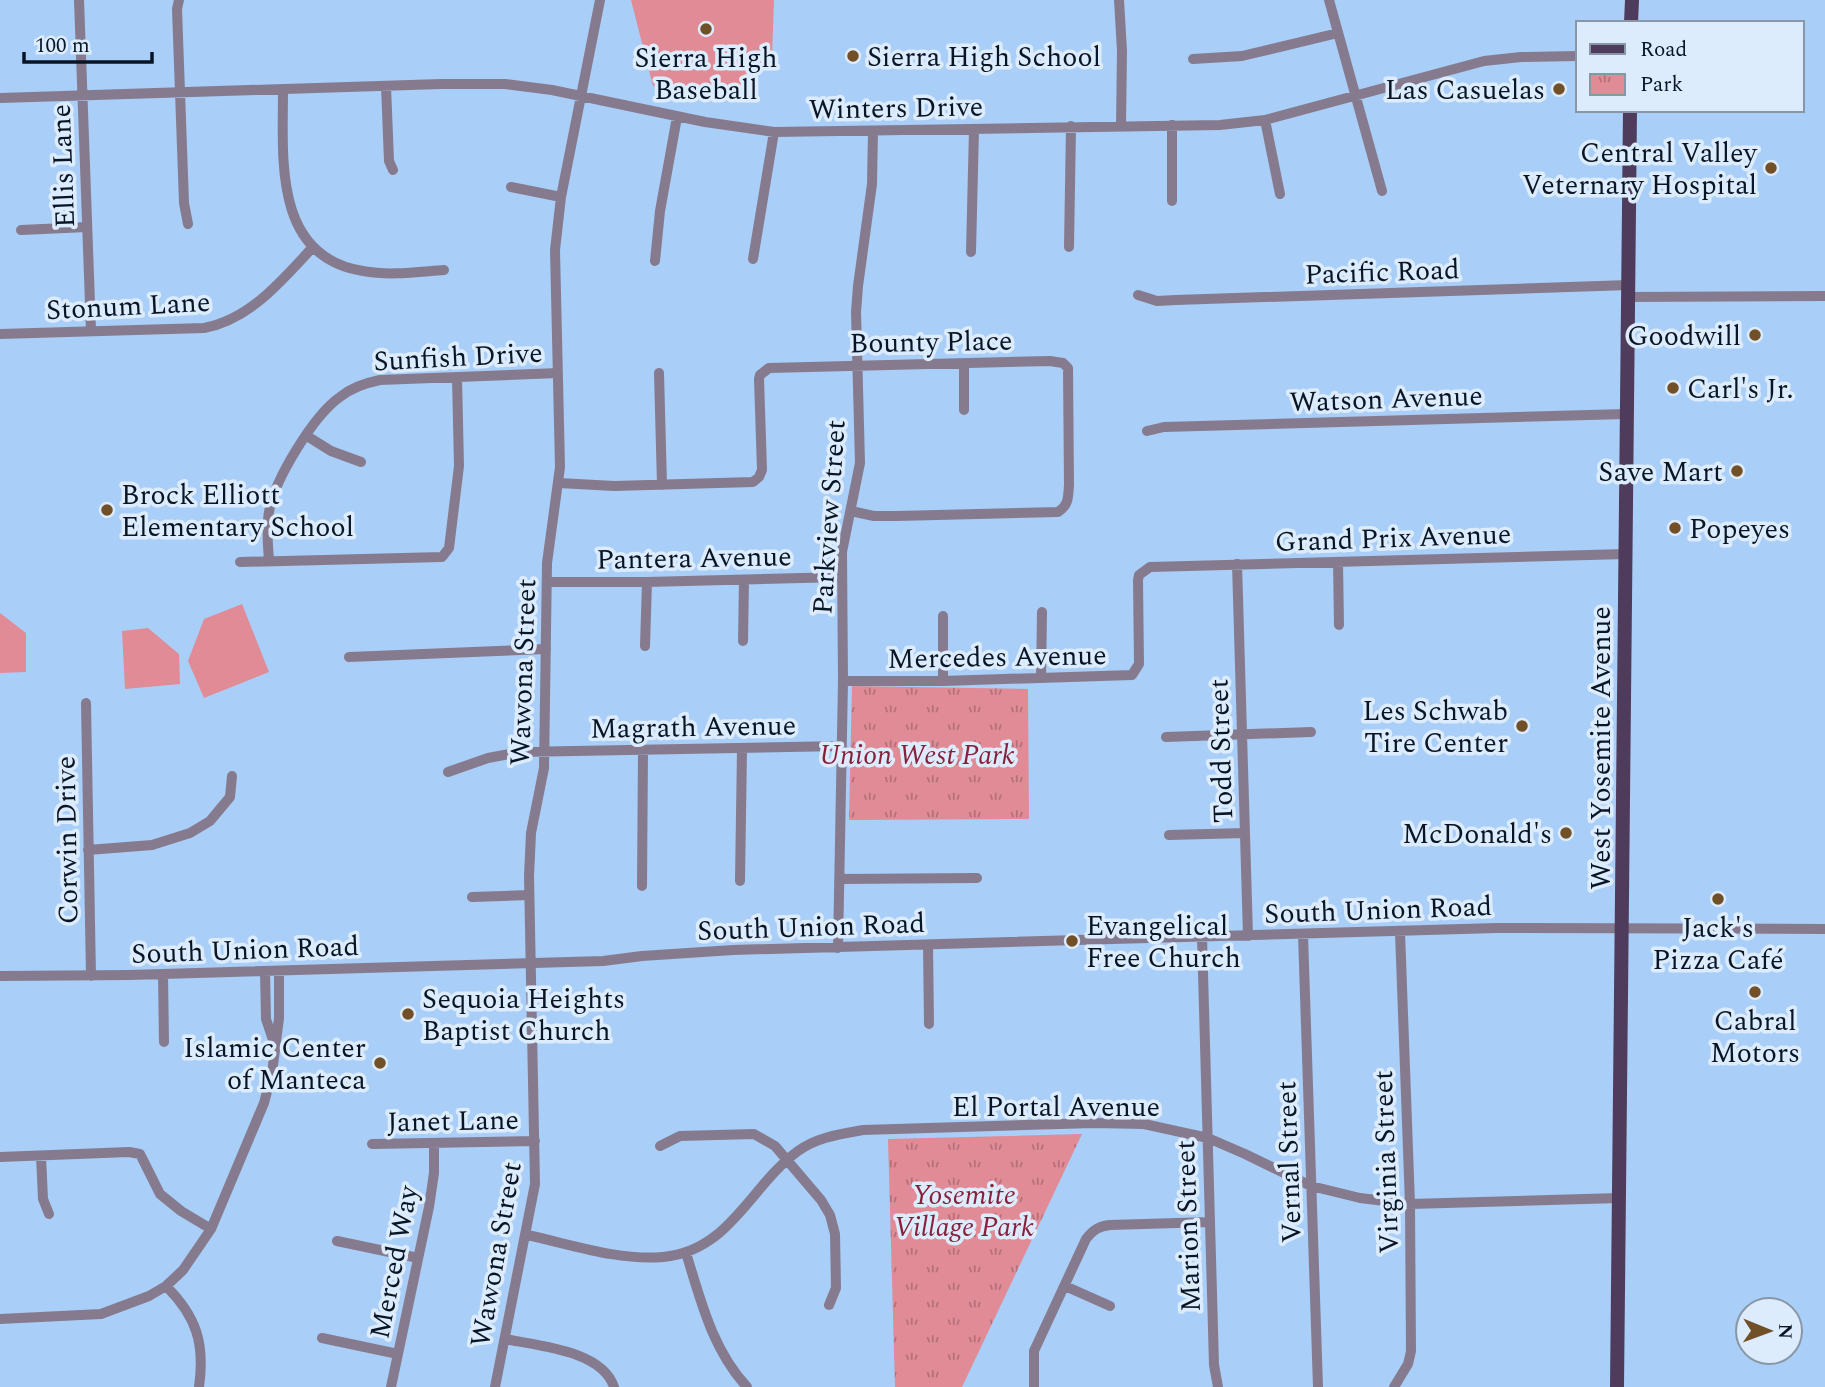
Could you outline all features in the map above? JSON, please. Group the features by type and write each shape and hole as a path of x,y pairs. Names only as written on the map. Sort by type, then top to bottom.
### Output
{"main road":[{"path":"1631,21 1632,0"},
{"name":"West Yosemite Avenue","path":"1617,1387 1624,928 1630,112"}],"street":[{"name":"Ellis Lane","path":"79,0 91,331"},
{"path":"179,0 179,92 184,203 188,224"},
{"name":"Wawona Street","path":"495,1387 535,1184 530,833 544,768 548,549 559,483 555,250 561,197 600,0"},
{"path":"1119,0 1122,51 1121,126"},
{"path":"1329,0 1382,191"},
{"path":"1193,59 1242,57 1338,33"},
{"name":"Winters Drive","path":"0,98 505,84 552,90 677,117 774,132 1220,125 1265,120 1484,61 1576,56"},
{"path":"386,86 389,161 393,170"},
{"path":"283,90 287,196 294,217 313,247 331,260 363,271 403,273 444,270"},
{"path":"655,261 660,211 677,117"},
{"path":"1265,120 1280,194"},
{"path":"1172,125 1172,201"},
{"path":"1069,247 1071,126"},
{"path":"971,252 974,129"},
{"path":"753,259 774,132"},
{"name":"Parkview Street","path":"838,948 843,681 842,552 860,463 858,286 872,184 873,132"},
{"path":"511,187 561,197"},
{"path":"21,230 87,228"},
{"name":"Stonum Lane","path":"0,334 204,328 222,325 257,303 313,247"},
{"name":"Pacific Road","path":"1138,295 1157,301 1629,291 1825,296"},
{"name":"Bounty Place","path":"662,485 753,482 759,477 762,470 759,379 769,368 1059,361 1068,368 1068,499 1064,508 1058,512 897,516 851,512"},
{"path":"964,364 964,410"},
{"name":"Sunfish Drive","path":"269,561 267,525 273,496 286,467 321,414 338,398 362,384 401,378 558,373"},
{"path":"559,483 662,485 659,373"},
{"path":"240,562 442,557 449,548 459,466 457,378"},
{"name":"Watson Avenue","path":"1147,431 1164,427 1626,414"},
{"path":"307,436 331,451 361,461"},
{"name":"Grand Prix Avenue","path":"1139,657 1138,580 1144,569 1237,564 1626,554"},
{"path":"1338,562 1339,625"},
{"name":"Todd Street","path":"1237,564 1248,936"},
{"name":"Pantera Avenue","path":"547,582 842,577"},
{"path":"743,641 744,580"},
{"path":"645,646 647,582"},
{"path":"1041,678 1042,612"},
{"path":"943,616 943,681"},
{"path":"349,657 546,649"},
{"name":"Mercedes Avenue","path":"843,681 1132,675 1139,664 1139,657"},
{"name":"Corwin Drive","path":"86,703 91,975"},
{"path":"1166,737 1311,732"},
{"name":"Magrath Avenue","path":"448,772 488,758 520,752 842,746"},
{"path":"740,881 742,748"},
{"path":"642,886 643,751"},
{"path":"88,850 152,845 190,833 210,821 230,797 232,776"},
{"path":"1169,835 1245,832"},
{"path":"840,879 977,878"},
{"path":"472,897 529,895"},
{"name":"South Union Road","path":"0,976 603,961 733,950 1495,928 1825,929"},
{"name":"Virginia Street","path":"1394,1387 1408,1364 1411,1351 1410,1203 1400,932"},
{"name":"Vernal Street","path":"1303,935 1318,1387"},
{"name":"Marion Street","path":"1202,937 1214,1365 1218,1387"},
{"path":"928,945 929,1024"},
{"path":"265,971 266,1018 274,1042"},
{"path":"0,1319 101,1314 130,1304 166,1286 183,1270 211,1229 264,1102 272,1073 279,1018 279,971"},
{"path":"163,974 164,1042"},
{"name":"El Portal Avenue","path":"527,1235 638,1257 664,1257 686,1253 708,1242 728,1227 789,1159 814,1142 836,1134 863,1130 1132,1124 1170,1128 1208,1138 1311,1186 1360,1198 1410,1203 1619,1198"},
{"path":"660,1146 680,1136 754,1134 775,1146 789,1159 830,1214 835,1234 836,1288 829,1305"},
{"name":"Janet Lane","path":"372,1144 535,1141"},
{"name":"Merced Way","path":"391,1387 429,1207 434,1173 434,1144"},
{"path":"0,1157 130,1152 140,1154 144,1157 160,1194 181,1211 211,1229"},
{"path":"41,1156 43,1199 49,1214"},
{"path":"1034,1387 1034,1351 1086,1239 1101,1226 1210,1222"},
{"path":"337,1241 418,1258"},
{"path":"686,1253 708,1325 723,1356 747,1387"},
{"path":"166,1286 178,1298 197,1329 201,1348 199,1387"},
{"path":"1065,1286 1111,1306"},
{"path":"322,1338 398,1354"},
{"path":"505,1339 575,1354 593,1361 611,1379 614,1387"}],"green space":[{"name":"Sierra High Baseball","path":"631,0 774,0 772,56 739,88 653,86"},
{"path":"242,604 269,672 204,698 188,661 204,619"},
{"path":"0,613 26,633 26,672 0,673"},
{"path":"148,628 179,654 180,684 125,689 122,631"},
{"name":"Union West Park","path":"852,686 1028,689 1029,819 849,820"},
{"name":"Yosemite Village Park","path":"1082,1134 962,1387 895,1387 888,1139"}],"place":[{"name":"Sierra High Baseball","path":"706,29"},
{"name":"Sierra High School","path":"853,56"},
{"name":"Las Casuelas","path":"1559,89"},
{"name":"Central Valley Veternary Hospital","path":"1771,168"},
{"name":"Goodwill","path":"1755,335"},
{"name":"Carl's Jr.","path":"1673,388"},
{"name":"Save Mart","path":"1737,471"},
{"name":"Brock Elliott Elementary School","path":"107,510"},
{"name":"Popeyes","path":"1675,528"},
{"name":"Les Schwab Tire Center","path":"1522,726"},
{"name":"McDonald's","path":"1566,833"},
{"name":"Jack's Pizza Café","path":"1718,899"},
{"name":"Evangelical Free Church","path":"1072,941"},
{"name":"Cabral Motors","path":"1755,992"},
{"name":"Sequoia Heights Baptist Church","path":"408,1014"},
{"name":"Islamic Center of Manteca","path":"380,1063"}]}
